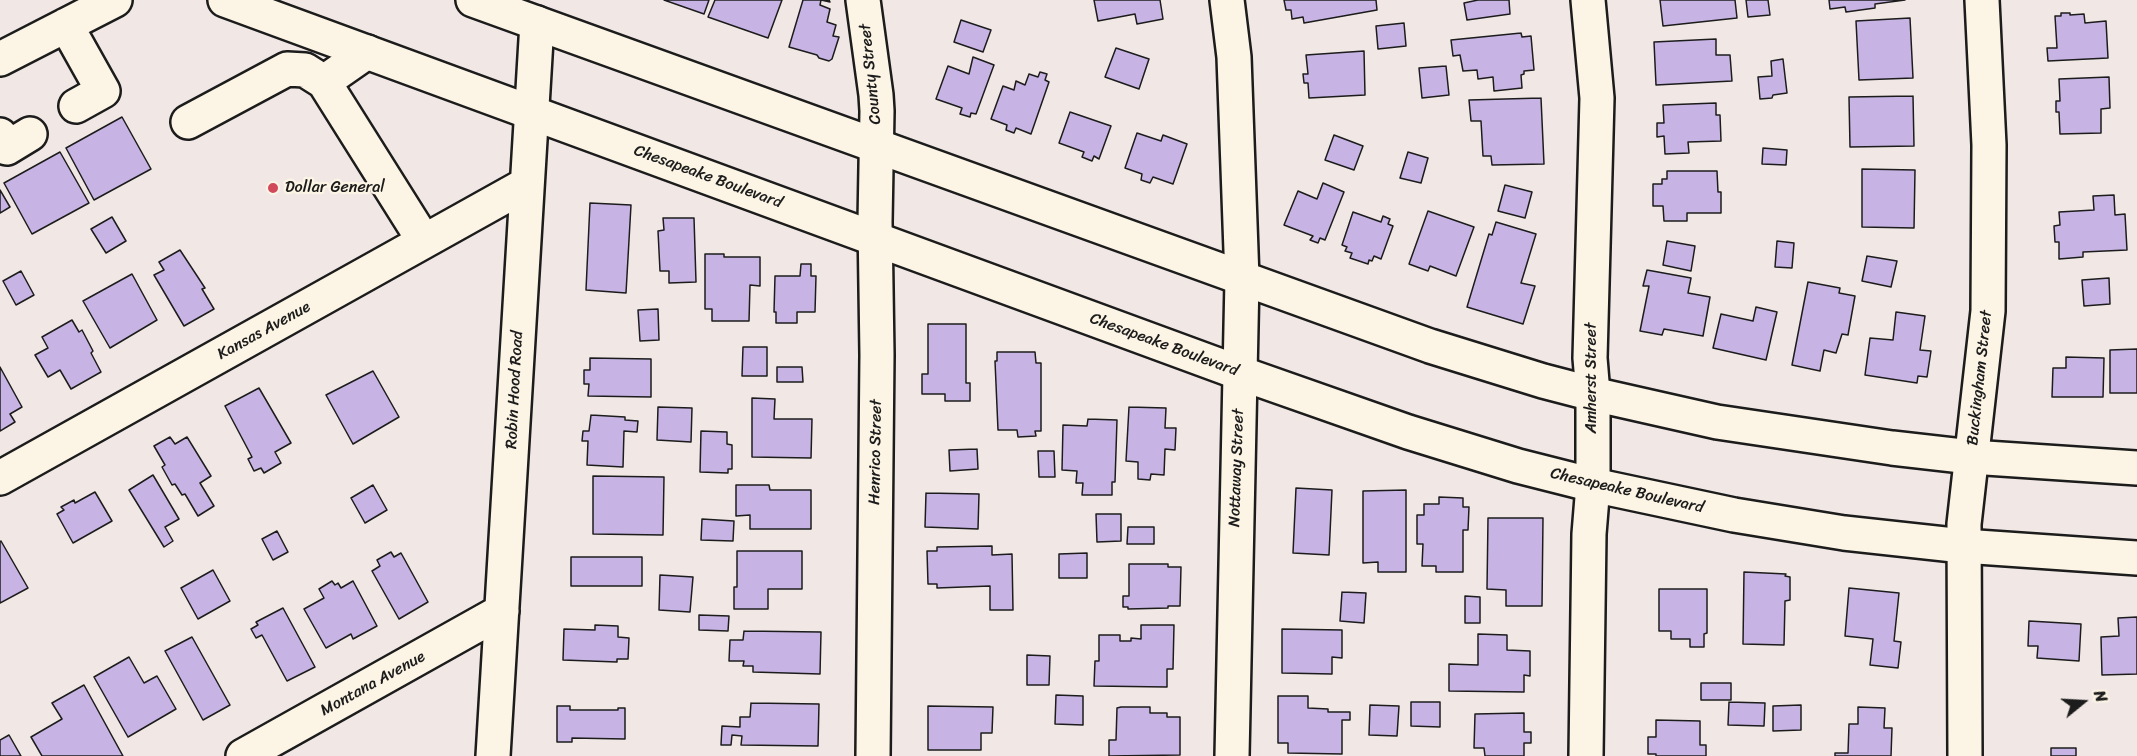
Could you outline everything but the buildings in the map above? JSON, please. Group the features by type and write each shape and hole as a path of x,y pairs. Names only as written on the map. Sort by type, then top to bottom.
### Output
{"street":[{"path":"0,59 115,0"},
{"name":"Chesapeake Boulevard","path":"225,0 1240,373 1408,432 1518,466 1593,485 1734,515 1844,532 1964,546 2137,558"},
{"path":"473,0 1430,346 1593,394 1717,422 1892,448 1971,457 2137,468"},
{"name":"County Street","path":"863,0 876,95 877,147"},
{"name":"Nottaway Street","path":"1227,0 1234,57 1242,279 1232,756"},
{"name":"Amherst Street","path":"1586,756 1593,485 1593,394 1590,358 1597,98 1588,0"},
{"name":"Buckingham Street","path":"1965,756 1964,546 1971,457 1988,311 1989,145 1982,0"},
{"path":"285,22 315,76 424,241"},
{"name":"Robin Hood Road","path":"493,756 537,23"},
{"path":"66,25 103,91 76,106"},
{"path":"188,122 287,69 315,76 367,52"},
{"name":"Henrico Street","path":"873,756 877,147"},
{"name":"Kansas Avenue","path":"0,478 527,184"},
{"name":"Montana Avenue","path":"243,756 502,611"}],"place":[{"name":"Dollar General","path":"273,188"}]}
